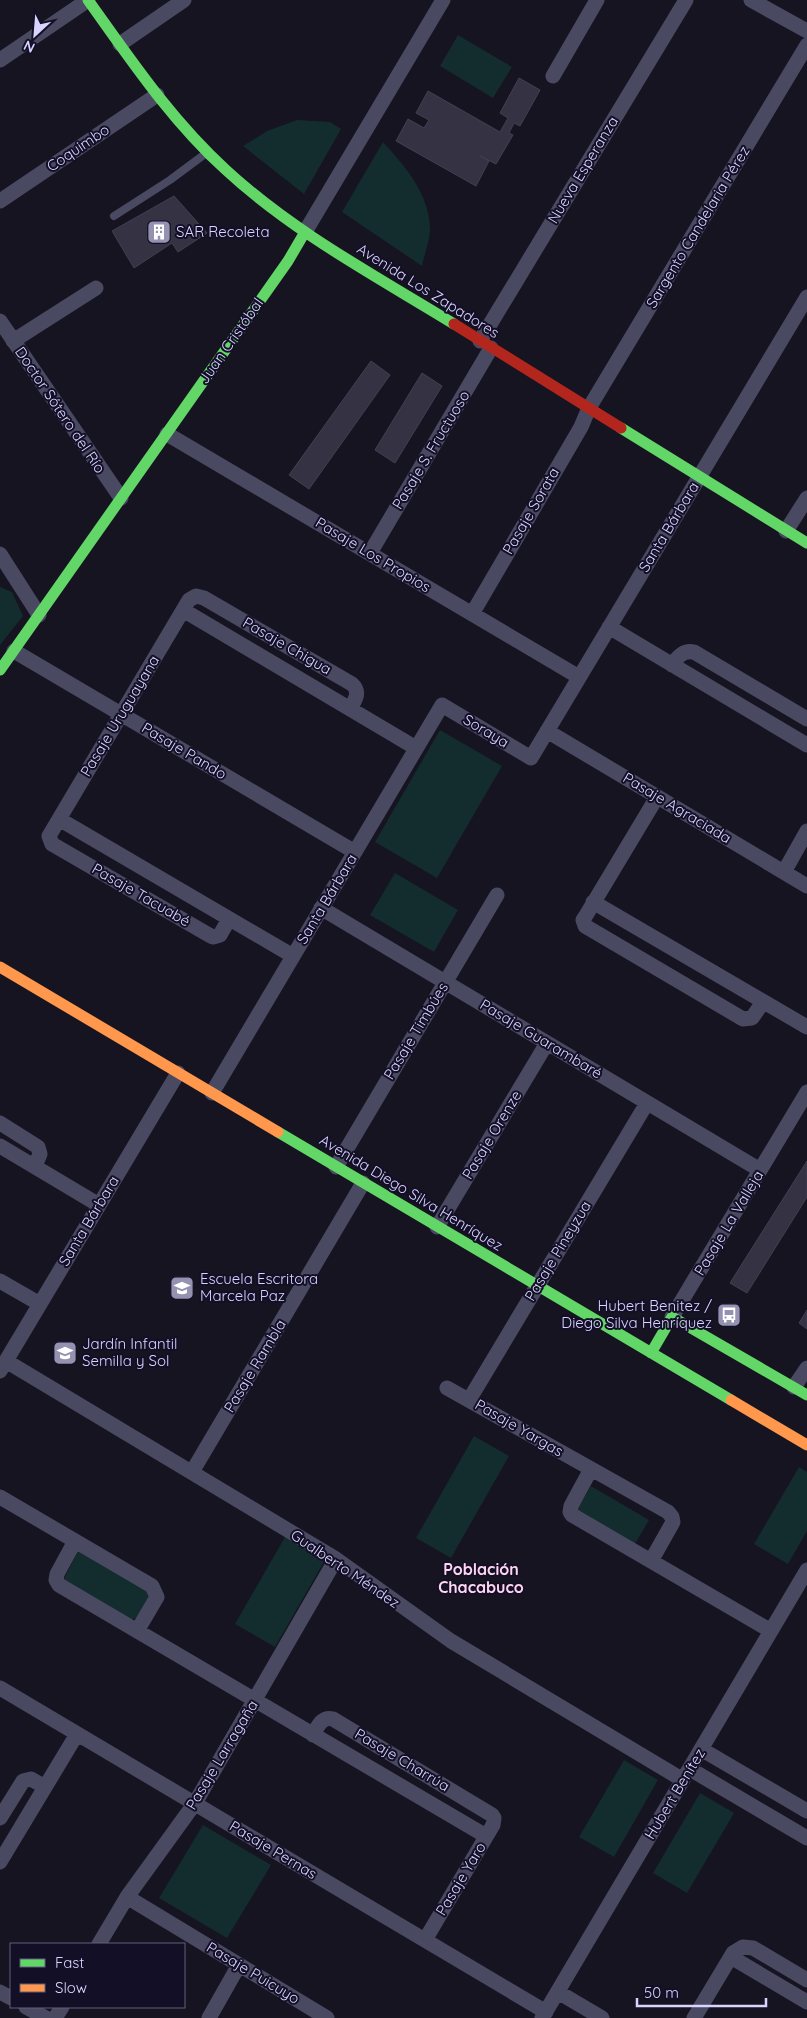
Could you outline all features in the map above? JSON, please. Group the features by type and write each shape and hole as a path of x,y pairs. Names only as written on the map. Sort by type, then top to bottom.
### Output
{"street":[{"path":"0,60 88,0"},
{"name":"Avenida Los Zapadores","path":"88,0 157,95 207,152 268,208 807,544"},
{"path":"120,44 184,0"},
{"name":"Juan Cristóbal","path":"0,670 288,261 443,0"},
{"path":"553,76 597,0"},
{"name":"Nueva Esperanza","path":"486,344 686,0"},
{"path":"751,0 807,31"},
{"name":"Sargento Candelaria Pérez","path":"589,408 807,45"},
{"name":"Coquimbo","path":"0,201 157,95"},
{"path":"13,340 96,288"},
{"name":"Santa Bárbara","path":"531,758 807,297"},
{"name":"Doctor Sótero del Río","path":"0,321 121,498"},
{"name":"Pasaje S. Fructuoso","path":"370,553 486,344"},
{"name":"Pasaje Sorata","path":"472,614 581,427 589,408"},
{"name":"Pasaje Los Propios","path":"166,434 579,677"},
{"path":"786,530 807,498"},
{"path":"2,563 39,615"},
{"name":"Pasaje Uruguayana","path":"49,839 58,819 190,600 196,596"},
{"name":"Pasaje Chigua","path":"196,596 204,598 352,684 357,690 357,694 350,709"},
{"name":"Pasaje Chigua","path":"184,610 416,748"},
{"path":"609,627 807,745"},
{"name":"Pasaje Pando","path":"14,651 355,852"},
{"path":"672,665 682,654 690,651 694,652 807,720"},
{"name":"Santa Bárbara","path":"212,1092 442,705"},
{"name":"Soraya","path":"442,705 531,758"},
{"name":"Pasaje Agraciada","path":"546,731 807,886"},
{"path":"658,797 593,902 583,920 585,926 743,1019 752,1018 763,1002"},
{"name":"Pasaje Tacuabé","path":"58,819 293,956"},
{"path":"784,872 807,831"},
{"name":"Pasaje Tacuabé","path":"49,839 52,844 213,937 220,935 230,919"},
{"name":"Pasaje Timbúes","path":"336,1167 497,896"},
{"path":"593,902 807,1027"},
{"name":"Pasaje Guarambaré","path":"322,908 760,1170"},
{"name":"Avenida Diego Silva Henríquez","path":"0,967 807,1445"},
{"name":"Pasaje Orenze","path":"437,1227 547,1043"},
{"name":"Santa Bárbara","path":"3,1366 178,1073"},
{"name":"Pasaje La Valleja","path":"651,1353 807,1092"},
{"name":"Pasaje Pineyzua","path":"469,1400 647,1103"},
{"path":"0,1123 38,1147 40,1154 35,1166"},
{"path":"0,1146 99,1205"},
{"name":"Pasaje Rambla","path":"192,1472 363,1182"},
{"path":"0,1281 40,1304"},
{"path":"672,1317 801,1391 807,1368"},
{"name":"Gualberto Méndez","path":"3,1366 192,1472 336,1559 451,1641 686,1774 807,1838"},
{"name":"Pasaje Yargas","path":"447,1388 668,1512 672,1517 671,1526 651,1561"},
{"path":"591,1469 571,1506 570,1512 572,1515 771,1631"},
{"path":"0,1497 155,1590 155,1601 138,1631"},
{"name":"Pasaje Charrúa","path":"75,1541 57,1574 57,1583 486,1836"},
{"name":"Pasaje Larragaña","path":"100,1943 127,1897 195,1803 336,1559"},
{"name":"Hubert Benítez","path":"544,2015 807,1570"},
{"name":"Pasaje Pernas","path":"0,1688 425,1940 544,2015"},
{"name":"Pasaje Charrúa","path":"313,1735 322,1720 330,1718 489,1812 494,1818"},
{"path":"0,1862 77,1734"},
{"path":"701,1749 807,1811"},
{"path":"0,1818 23,1781 30,1779 45,1788"},
{"name":"Pasaje Yaro","path":"425,1940 493,1825 494,1818"},
{"name":"Pasaje Puicuyo","path":"127,1897 327,2018"},
{"path":"694,2018 737,1949 743,1947 753,1948 807,1980"},
{"path":"731,1957 807,2002"},
{"path":"208,2018 239,1965"},
{"path":"558,1992 602,2018"},
{"path":"28,2008 46,2018"}],"lane":[{"path":"114,216 170,180 207,152"}],"green space":[{"path":"458,35 512,67 493,98 440,66"},
{"path":"297,120 330,122 341,129 304,194 243,146 267,131"},
{"path":"383,142 416,183 426,206 430,232 422,266 342,212"},
{"path":"0,587 12,592 23,616 0,645"},
{"path":"440,730 502,766 437,878 375,842"},
{"path":"395,873 458,910 434,952 370,915"},
{"path":"474,1436 509,1456 451,1558 416,1538"},
{"path":"799,1467 807,1472 807,1531 788,1564 754,1544"},
{"path":"591,1486 649,1520 635,1544 577,1510"},
{"path":"285,1537 325,1560 275,1647 235,1624"},
{"path":"78,1551 148,1589 149,1597 138,1618 129,1620 63,1581"},
{"path":"624,1760 658,1780 614,1857 579,1837"},
{"path":"700,1793 734,1813 687,1893 653,1873"},
{"path":"203,1825 271,1865 227,1938 159,1898"}],"building":[{"path":"519,78 540,90 520,126 514,123 509,133 513,135 496,164 480,156 489,161 476,186 396,141 408,119 424,128 429,120 416,113 428,91 500,132 508,118 500,113"},
{"name":"SAR Recoleta","path":"174,196 207,233 178,252 172,243 134,268 112,231"},
{"path":"371,361 390,375 309,489 289,475"},
{"path":"422,373 442,386 395,463 375,450"},
{"path":"807,1161 807,1197 747,1293 730,1283"},
{"path":"807,1310 807,1329 799,1323"}],"traffic: fast":[{"path":"88,0 136,67 187,131 226,170 307,233 365,271 454,324"},
{"path":"0,670 288,261 305,232"},
{"path":"621,428 807,543"},
{"path":"278,1132 731,1400"},
{"path":"651,1353 672,1317 807,1395"}],"traffic: slow":[{"path":"0,967 278,1132"},
{"path":"731,1400 807,1445"}],"traffic: jam":[{"path":"454,324 621,428"}],"place":[{"name":"SAR Recoleta","path":"159,232"},
{"name":"Escuela Escritora Marcela Paz","path":"182,1288"},
{"name":"Hubert Benitez / Diego Silva Henríquez","path":"729,1315"},
{"name":"Jardín Infantil Semilla y Sol","path":"65,1353"}],"district":[{"name":"Población Chacabuco","path":"481,1578"}]}
